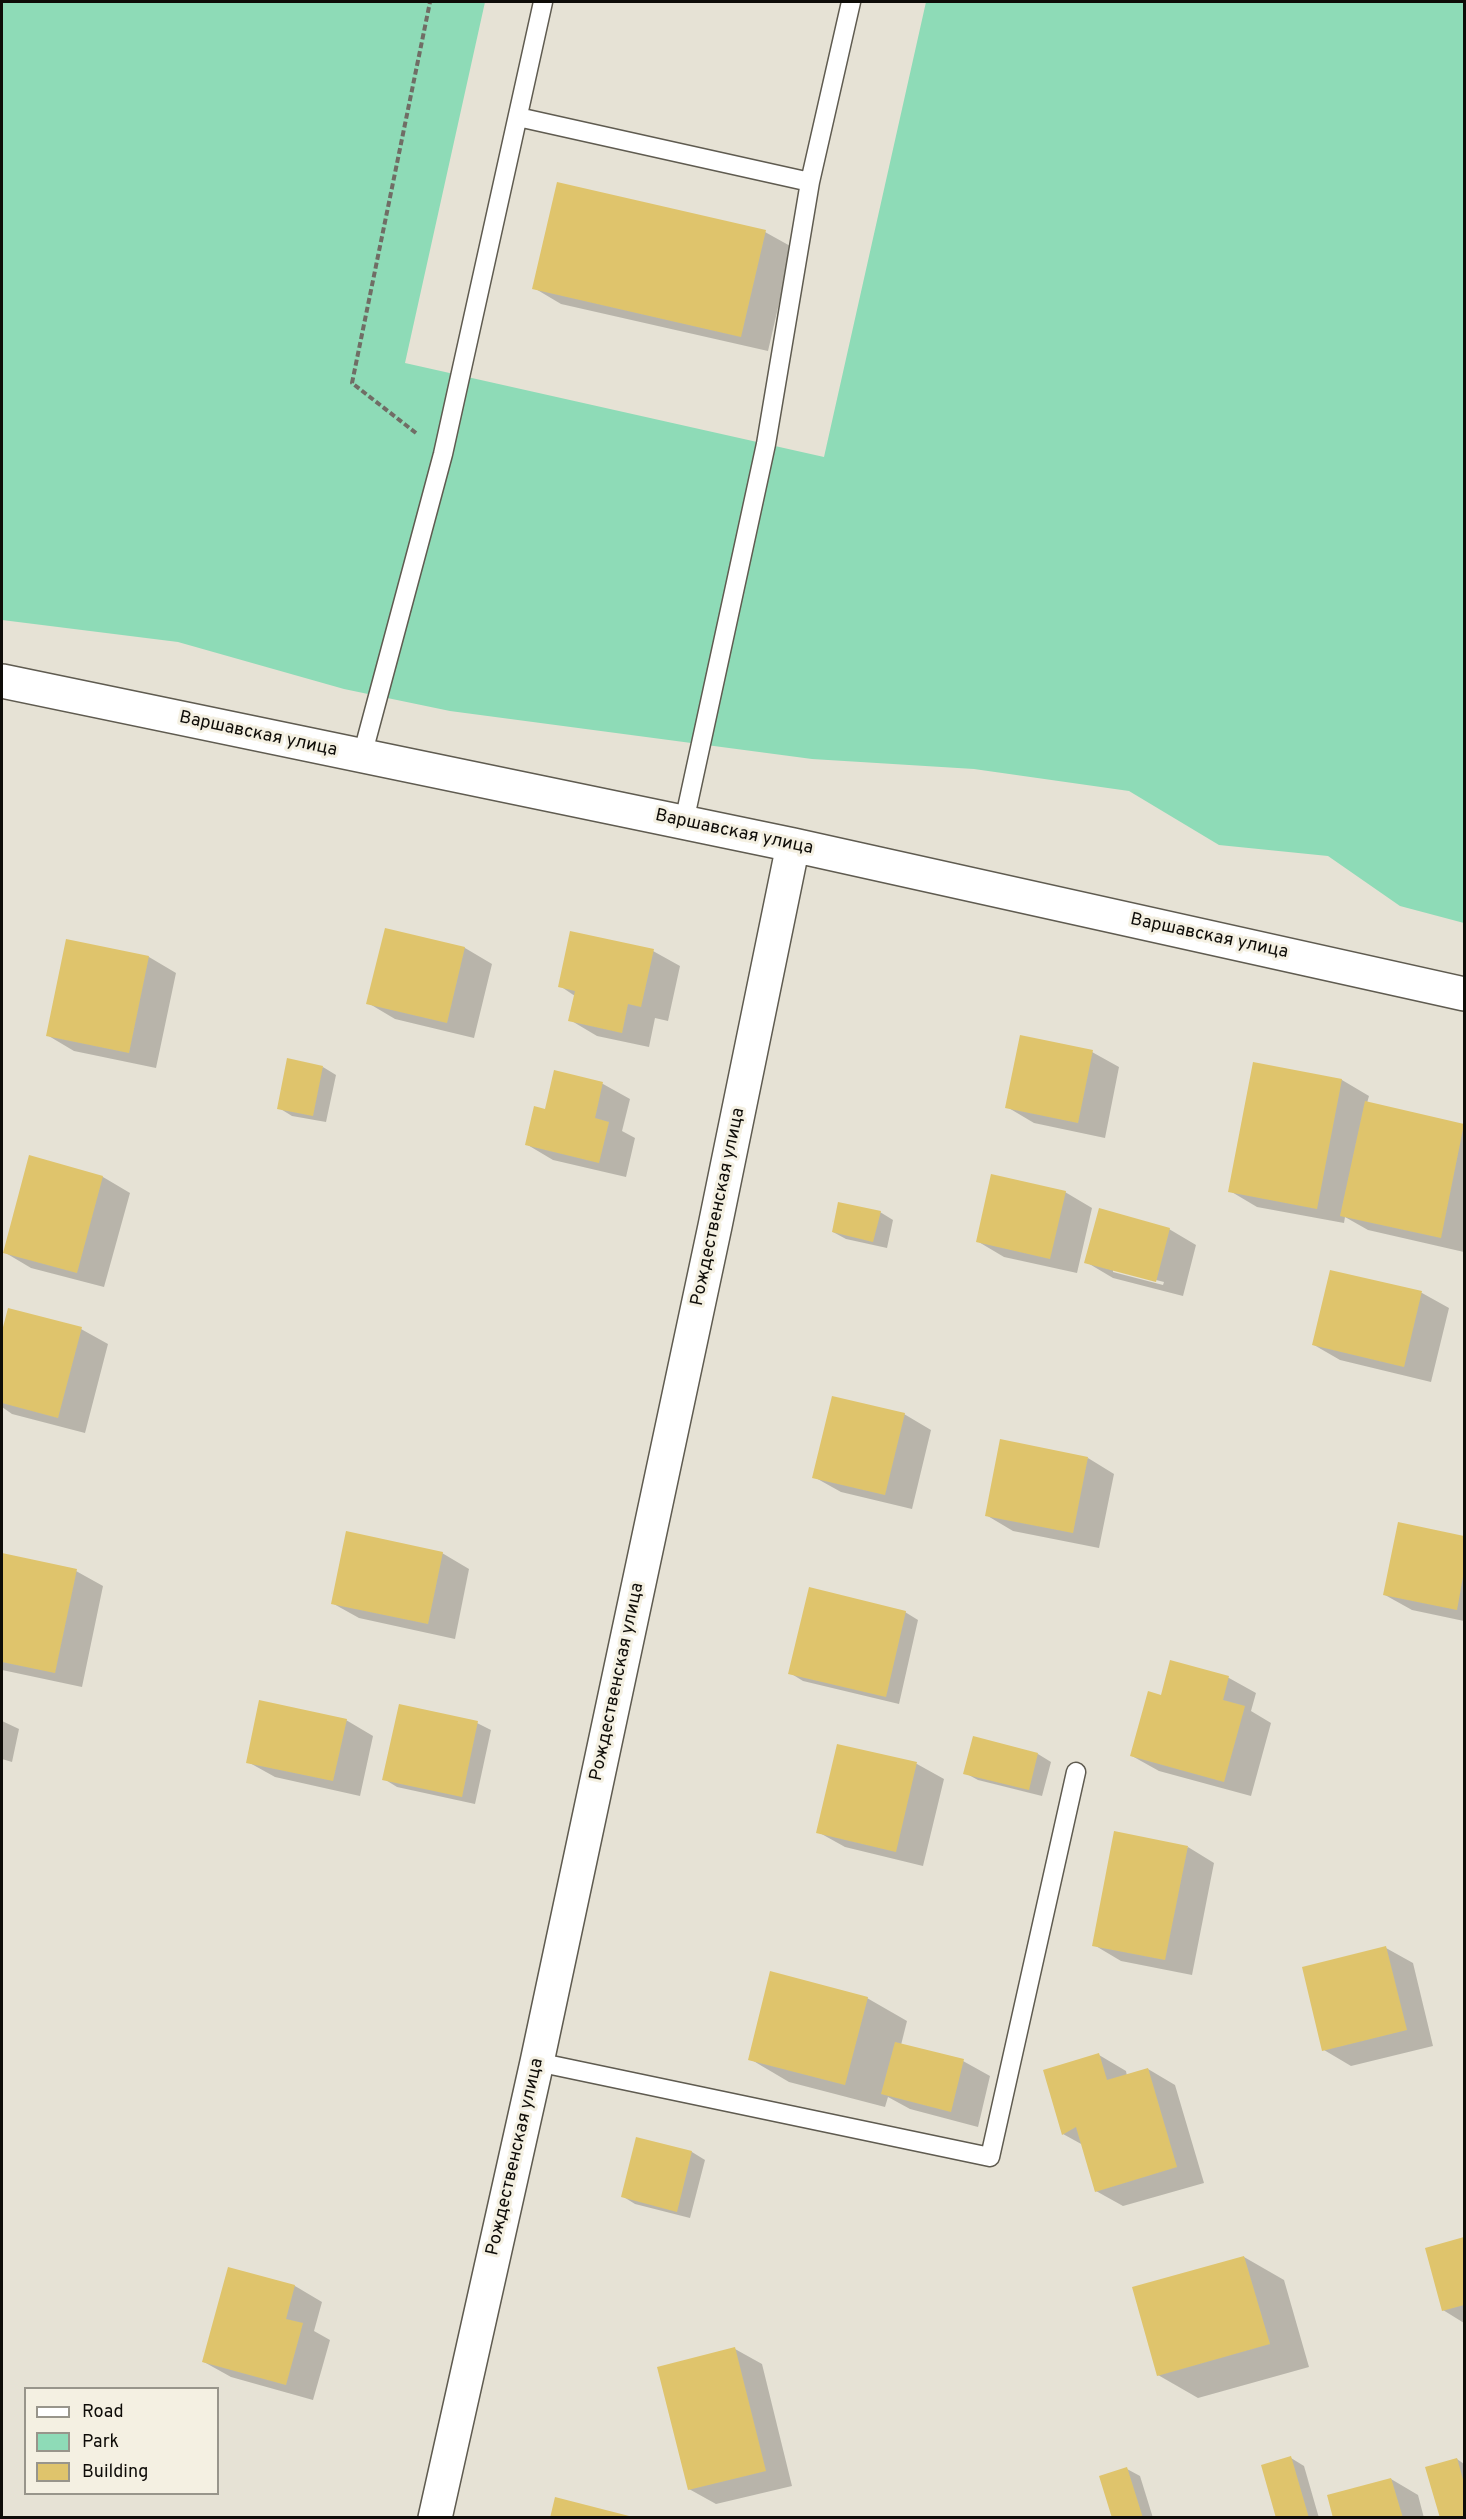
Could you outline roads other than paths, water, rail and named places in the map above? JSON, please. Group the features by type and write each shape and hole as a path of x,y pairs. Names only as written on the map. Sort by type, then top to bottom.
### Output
{"street":[{"name":"Варшавская улица","path":"2,685 793,845 1464,994"},
{"name":"Рождественская улица","path":"435,2517 537,2062 713,1237 793,845"}],"lane":[{"path":"362,756 443,454 543,2"},
{"path":"684,822 766,444 810,182 851,2"},
{"path":"519,117 810,182"},
{"path":"537,2062 990,2157 1076,1772"}]}
